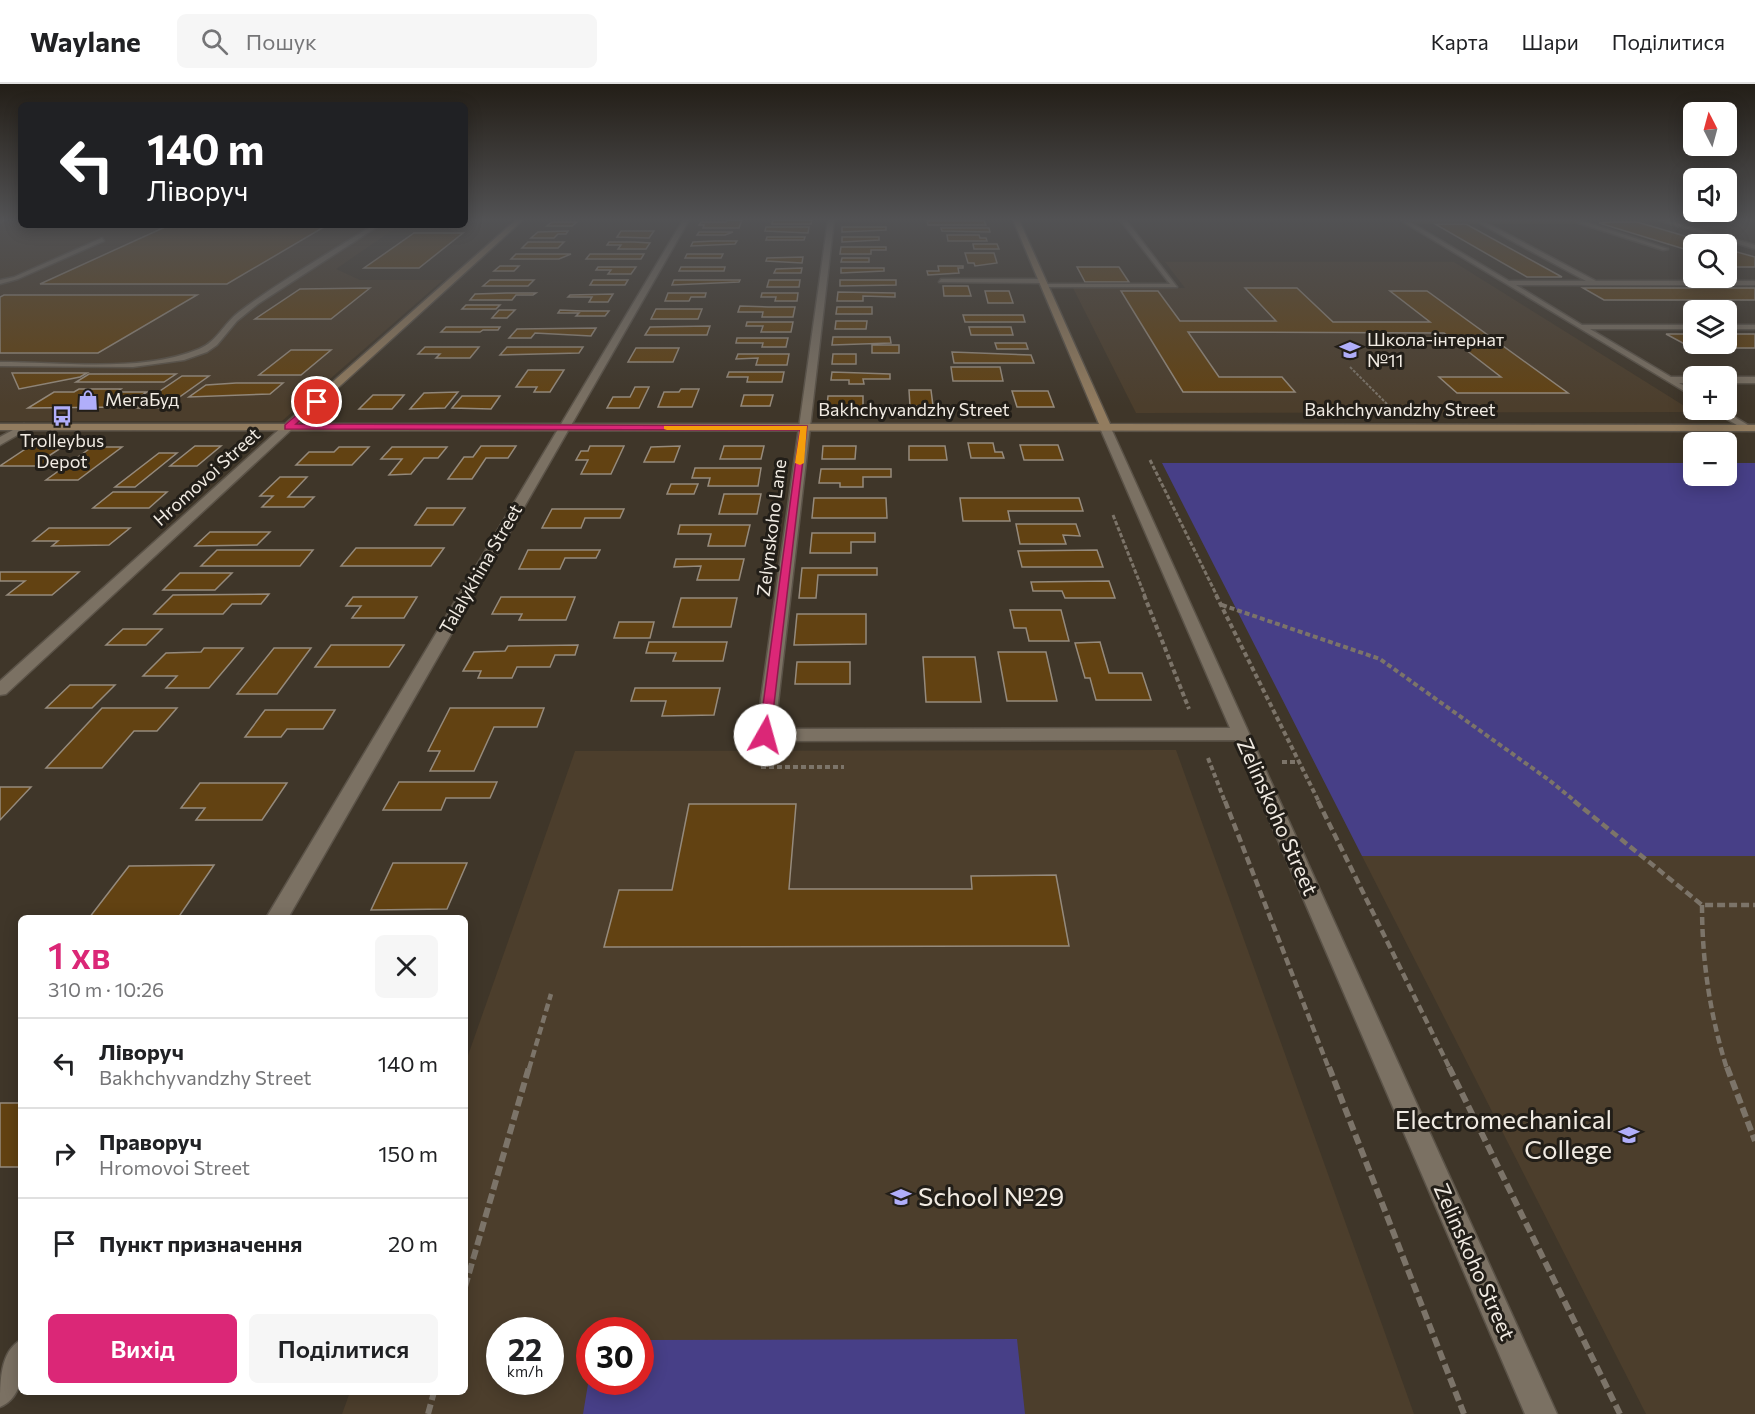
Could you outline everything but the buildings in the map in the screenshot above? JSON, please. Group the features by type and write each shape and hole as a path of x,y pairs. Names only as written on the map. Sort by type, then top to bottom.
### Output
{"street":[{"name":"Hromovoi Street","path":"0,690 450,282"},
{"name":"Talalykhina Street","path":"279,915 649,282"},
{"name":"Zelynskoho Lane","path":"823,282 765,735 1198,734"},
{"name":"Zelinskoho Street","path":"1043,284 1541,1414"},
{"name":"Bakhchyvandzhy Street","path":"0,427 1751,428"},
{"path":"0,442 24,427"},
{"path":"1198,734 1241,734"},
{"path":"0,1391 18,1360"}],"lane":[{"path":"0,364 156,362 184,357 206,350 216,342 237,316 289,282"},
{"path":"977,282 1175,286 1172,282"},
{"path":"1507,283 1755,283"},
{"path":"1507,283 1683,389"},
{"path":"1581,327 1683,327"},
{"path":"1737,327 1755,327"},
{"path":"1668,380 1683,380"},
{"path":"1737,380 1755,380"},
{"path":"1736,420 1751,428"}],"path":[{"path":"1350,367 1394,411"},
{"path":"1145,450 1620,1414"},
{"path":"1109,506 1464,1414"},
{"path":"1222,605 1380,659 1549,780 1702,905 1755,905"},
{"path":"761,767 844,767"},
{"path":"1702,905 1704,968 1717,1035 1742,1113 1755,1142"},
{"path":"468,1277 551,994"},
{"path":"428,1414 433,1395"}],"shaded area":[{"path":"0,282 441,282 282,421 0,421"},
{"name":"Школа-інтернат №11","path":"1180,282 1486,282 1683,405 1683,412 1136,413 1073,288 1185,288"},
{"path":"1162,463 1683,463 1683,486 1737,486 1737,463 1755,463 1755,856 1362,856"},
{"name":"School №29","path":"1176,750 1414,1414 342,1414 349,1395 468,1395 468,1055 575,751"},
{"name":"Electromechanical College","path":"1362,856 1755,856 1755,1414 1646,1414"},
{"path":"1017,1339 1025,1414 583,1414 586,1395 654,1395 654,1340"}],"slow traffic":[{"path":"667,427 804,428 800,463"}],"place":[{"name":"Школа-інтернат №11","path":"1350,350"},
{"name":"МегаБуд","path":"88,400"},
{"name":"Trolleybus Depot","path":"62,416"},
{"name":"Electromechanical College","path":"1629,1135"},
{"name":"School №29","path":"901,1197"}],"route":[{"path":"317,402 288,427 804,428 765,735"}]}
